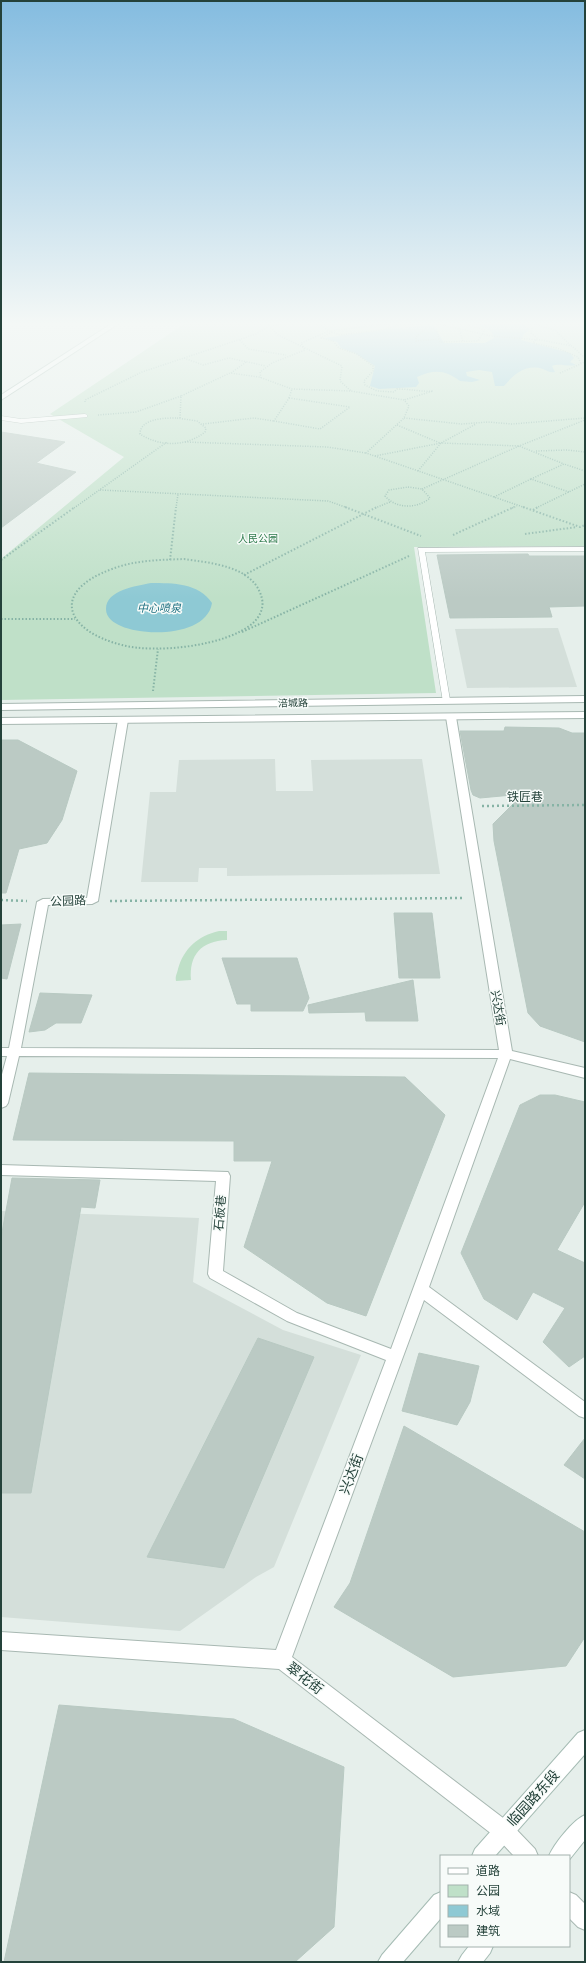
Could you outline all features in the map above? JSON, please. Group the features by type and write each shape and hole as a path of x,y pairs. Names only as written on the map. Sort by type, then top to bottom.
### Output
{"street":[{"name":"涪城路","path":"1,707 585,699"},
{"name":"涪城路","path":"1,721 585,715"},
{"name":"兴达街","path":"282,1660 396,1357 506,1054 479,898 451,717"},
{"name":"公园路","path":"1,1102 14,1052 43,902 92,901 123,720"},
{"path":"1,1052 506,1054 585,1073"},
{"name":"石板巷","path":"1,1170 223,1176 215,1274 292,1317 396,1357"},
{"path":"421,1289 585,1411"},
{"name":"翠花街","path":"1,1641 282,1660 504,1831 527,1855"},
{"name":"临园路东段","path":"483,1855 585,1740"},
{"path":"559,1855 585,1825"},
{"path":"389,1962 440,1903"},
{"path":"570,1903 585,1920"},
{"path":"469,1962 482,1947"}],"lane":[{"path":"1,418 21,421 85,416"},
{"path":"446,700 421,550 585,549"}],"path":[{"path":"85,416 90,416"},
{"path":"274,422 278,416"},
{"path":"338,416 320,429 254,418 203,424 180,418 156,420 142,426 140,434 145,438 167,442 327,446 366,453 580,527"},
{"path":"366,453 404,418 462,424 512,424 585,419"},
{"path":"422,489 519,446 585,419"},
{"path":"418,471 441,443 478,423"},
{"path":"184,442 201,436 205,432 206,428 203,424"},
{"path":"397,425 441,443"},
{"path":"1,560 167,442"},
{"path":"375,456 441,443 519,446 564,464 584,470"},
{"path":"534,452 566,450 585,452"},
{"path":"494,497 564,464"},
{"path":"531,479 569,492"},
{"path":"533,510 585,484"},
{"path":"244,575 364,513 390,502 411,505 424,503 430,498 430,495 422,489 408,487 389,490 385,496 390,502"},
{"path":"100,490 328,501 364,513 423,537"},
{"path":"170,560 178,494"},
{"path":"451,536 518,505"},
{"path":"524,534 580,527 585,525"},
{"path":"231,637 253,624 264,608 263,593 253,580 235,570 212,563 170,560 128,564 104,572 85,583 73,596 71,612 80,627 101,639 131,647 158,649 200,646 231,637 421,550"},
{"path":"1,619 75,619"},
{"path":"152,706 158,649"},
{"name":"铁匠巷","path":"465,806 585,805"},
{"path":"106,901 479,898"},
{"path":"1,900 43,902"}],"shaded area":[{"path":"558,628 577,687 467,688 455,629"},
{"path":"275,759 276,791 313,791 311,760 422,759 440,874 227,876 227,868 199,868 198,882 141,882 150,792 176,792 179,760"},
{"path":"1,1211 199,1218 193,1282 283,1330 361,1355 274,1567 256,1577 180,1631 1,1617"}],"green space":[{"name":"人民公园","path":"53,416 585,416 585,546 414,547 436,693 1,700 1,559 124,457"},
{"path":"227,931 227,940 210,943 198,951 192,963 191,980 176,981 176,976 181,962 188,949 198,940 211,933"}],"water":[{"name":"中心喷泉","path":"151,583 177,584 200,591 207,596 212,603 208,614 199,622 187,628 159,632 132,630 118,625 109,618 106,609 107,603 111,597 123,590"}],"building":[{"path":"1,432 65,442 36,463 76,472 1,528"},
{"path":"528,554 529,556 585,556 585,606 549,607 552,617 450,618 437,555"},
{"path":"505,727 559,728 572,733 585,733 585,1042 540,1026 528,1013 494,841 493,824 523,794 480,798 473,795 471,790 460,731 504,731"},
{"path":"1,740 18,740 77,771 62,820 47,843 19,849 6,893 1,893"},
{"path":"394,913 432,913 440,978 399,978"},
{"path":"21,924 7,979 1,978 1,925"},
{"path":"222,958 297,958 309,998 303,1011 251,1011 251,1004 237,1004"},
{"path":"413,980 418,1021 366,1021 365,1012 309,1013 308,1005"},
{"path":"40,993 92,995 81,1023 56,1023 45,1030 29,1032"},
{"path":"29,1073 405,1077 445,1115 366,1316 327,1303 244,1247 272,1161 234,1161 234,1141 13,1140"},
{"path":"540,1095 555,1095 585,1102 585,1202 557,1250 585,1263 585,1356 569,1367 543,1342 565,1308 533,1292 517,1320 484,1299 461,1253 520,1105"},
{"path":"12,1178 100,1180 95,1208 81,1207 31,1493 1,1493 1,1238"},
{"path":"258,1338 314,1357 224,1568 147,1557"},
{"path":"419,1353 479,1366 470,1402 457,1425 402,1411"},
{"path":"404,1426 585,1532 585,1637 566,1666 453,1677 334,1607 350,1583"},
{"path":"585,1438 585,1479 564,1465"},
{"path":"59,1705 234,1719 344,1767 334,1927 295,1962 4,1962"}]}
